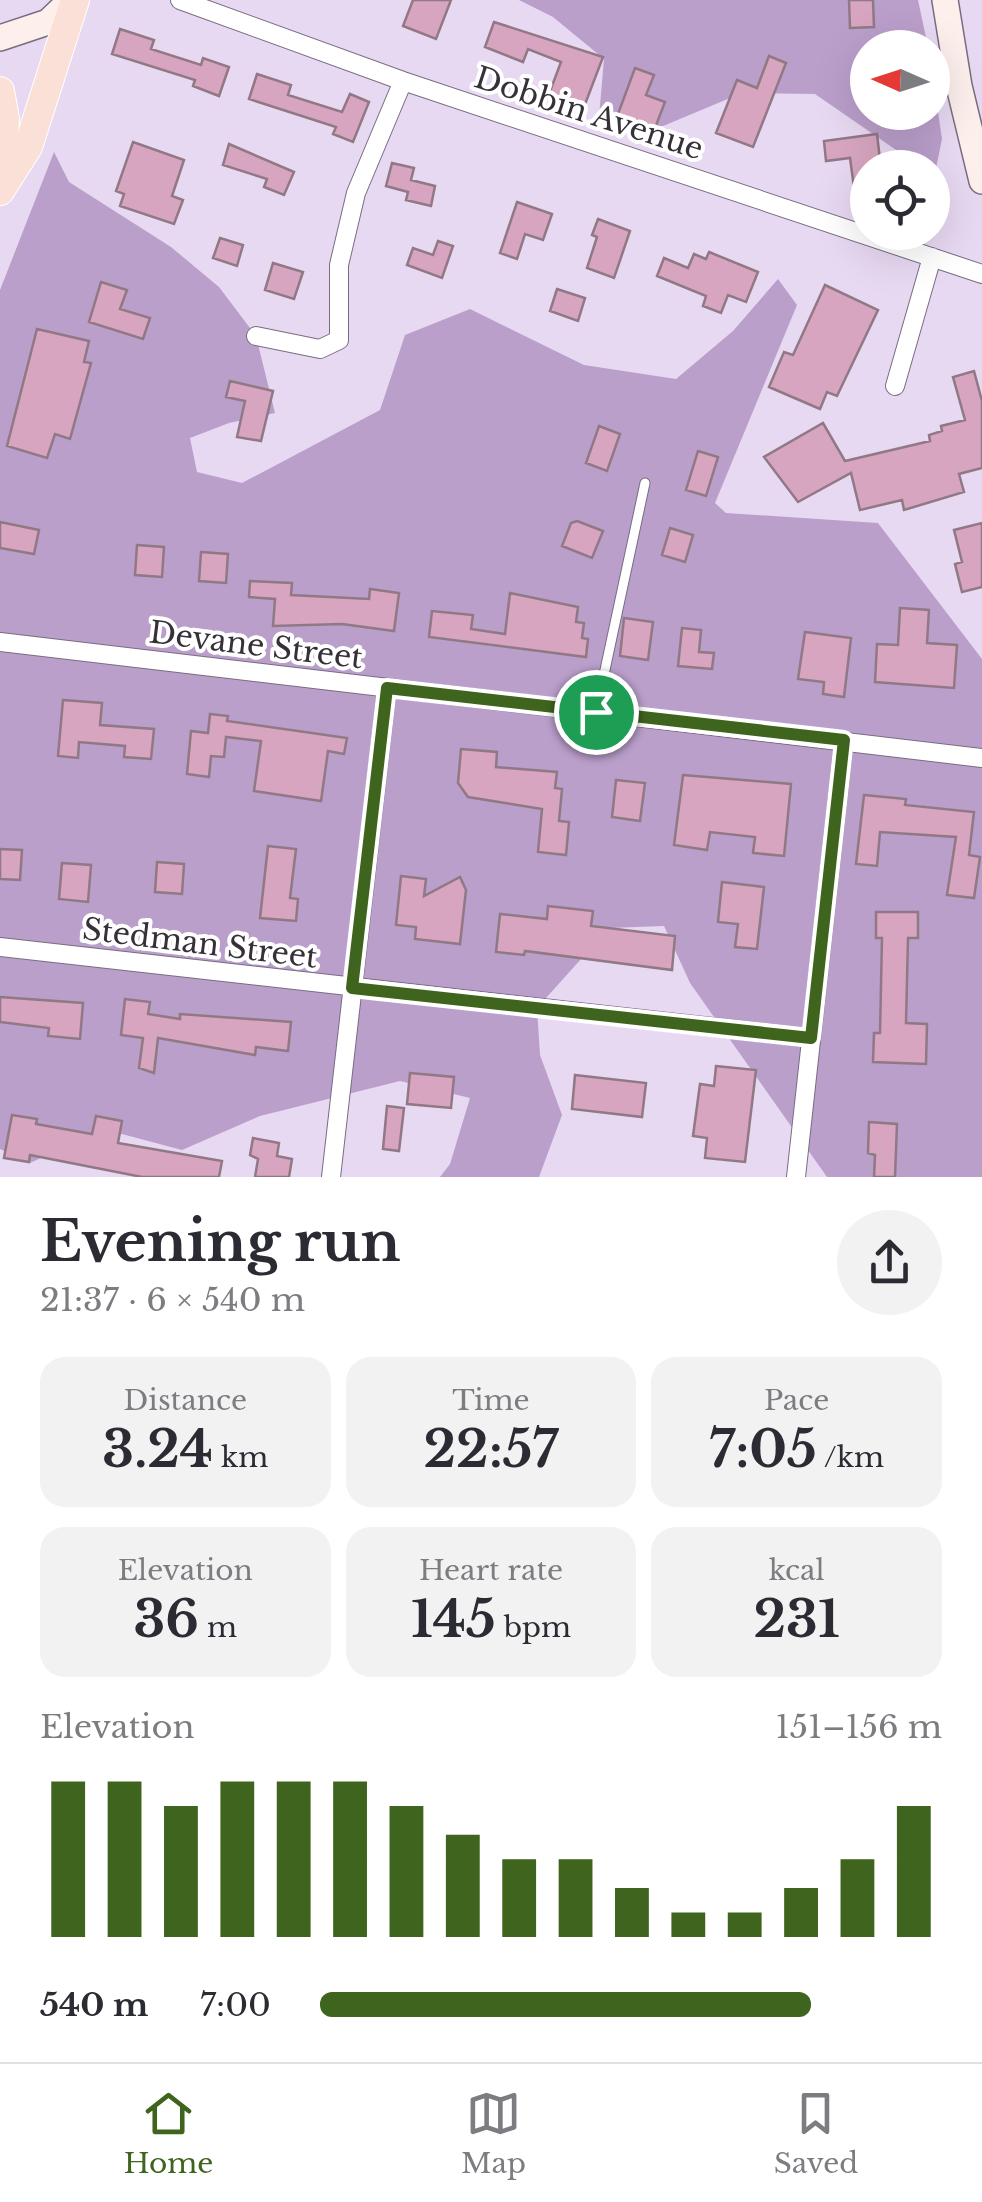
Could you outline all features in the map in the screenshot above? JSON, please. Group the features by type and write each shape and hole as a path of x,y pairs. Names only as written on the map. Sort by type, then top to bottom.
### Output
{"main road":[{"path":"0,38 48,22 73,0"},
{"path":"1,189 28,146 73,0"},
{"path":"945,0 959,86 982,181"},
{"path":"0,92 5,119 1,189"}],"street":[{"name":"Dobbin Avenue","path":"180,0 403,80 982,274"},
{"path":"256,336 320,349 339,340 340,265 356,193 403,80"},
{"path":"895,386 932,257"},
{"name":"Devane Street","path":"0,642 982,758"},
{"path":"330,1177 387,688"},
{"path":"796,1177 844,740"},
{"name":"Stedman Street","path":"0,948 811,1038"}],"lane":[{"path":"596,712 645,483"}],"shaded area":[{"path":"519,0 918,0 924,30 850,30 850,118 815,94 742,93 656,129 599,117 604,59 553,17"},
{"path":"867,130 941,130 940,150 896,150"},
{"path":"54,152 69,182 171,247 219,287 256,336 275,413 229,423 190,438 197,472 242,483 380,410 405,335 470,309 584,365 676,379 733,331 778,279 797,305 715,503 726,513 878,523 982,659 982,1177 827,1177 690,983 664,926 609,928 537,1008 540,1055 562,1115 539,1177 440,1177 450,1164 470,1098 400,1081 260,1116 182,1150 103,1129 30,1163 0,1149 0,290"}],"building":[{"path":"413,0 451,0 436,39 403,26"},
{"path":"849,0 873,0 874,27 850,28"},
{"path":"494,22 603,57 584,107 549,94 561,62 528,49 523,62 485,47"},
{"path":"120,29 154,40 151,49 201,65 203,58 229,67 219,96 193,86 195,80 112,54"},
{"path":"769,56 786,63 753,147 716,133 737,80 757,88"},
{"path":"635,68 654,75 646,95 665,102 655,128 618,114"},
{"path":"257,74 291,85 288,95 342,112 350,94 369,102 353,142 333,134 336,127 249,99"},
{"path":"877,134 879,150 850,150 850,158 826,161 824,141"},
{"path":"133,142 184,160 172,196 183,200 174,224 120,206 124,194 116,191"},
{"path":"229,144 294,172 284,195 264,187 267,179 223,165"},
{"path":"392,163 414,168 411,180 435,186 431,206 406,200 408,192 386,186"},
{"path":"517,202 552,214 543,240 525,234 517,259 500,253"},
{"path":"598,219 630,231 614,278 587,268"},
{"path":"220,238 243,245 237,266 213,258"},
{"path":"438,241 453,246 442,278 407,265 413,248 433,255"},
{"path":"709,252 758,272 746,302 728,295 721,313 703,306 706,296 657,276 664,258 688,268 694,254 706,259"},
{"path":"273,263 303,272 294,299 265,290"},
{"path":"101,282 127,290 120,309 150,318 143,339 89,322"},
{"path":"825,285 878,310 837,396 827,392 820,409 769,387 784,352 793,355"},
{"path":"557,289 585,298 578,321 550,311"},
{"path":"37,329 89,341 84,362 91,363 70,439 55,434 47,458 7,446"},
{"path":"974,371 982,401 982,468 959,474 964,492 904,510 902,500 860,510 851,473 798,502 764,457 823,423 845,461 930,441 929,435 942,431 941,426 965,420 953,377"},
{"path":"230,381 273,391 261,441 237,437 245,401 226,397"},
{"path":"599,426 620,434 607,471 586,463"},
{"path":"698,451 718,457 706,496 686,490"},
{"path":"577,521 603,531 592,558 562,546 571,523"},
{"path":"0,522 39,530 34,554 0,548"},
{"path":"982,523 982,587 962,592 955,564 962,562 954,530"},
{"path":"670,528 693,535 685,562 662,555"},
{"path":"137,545 164,547 162,577 135,575"},
{"path":"201,552 228,554 226,583 199,581"},
{"path":"250,581 292,583 291,595 369,599 370,589 399,593 394,631 342,624 273,626 275,599 249,597"},
{"path":"510,593 578,607 576,622 584,623 582,638 588,639 586,657 429,637 432,611 473,615 471,629 505,634"},
{"path":"900,608 929,610 927,643 957,645 954,688 875,682 877,644 898,645"},
{"path":"624,618 653,622 648,660 620,656"},
{"path":"682,628 701,630 699,652 714,653 712,669 678,666"},
{"path":"805,632 851,638 844,697 823,694 824,682 798,679"},
{"path":"63,700 102,703 100,725 154,729 151,759 124,757 125,746 79,742 78,758 58,756"},
{"path":"210,714 228,716 227,721 347,738 344,754 328,751 321,801 254,791 261,741 226,737 224,757 211,756 209,777 187,774 191,731 208,733"},
{"path":"461,749 497,752 496,767 557,772 555,788 562,789 559,821 569,822 566,855 538,852 542,809 468,797 458,783"},
{"path":"683,775 791,784 784,856 753,853 755,837 710,832 707,850 674,845"},
{"path":"616,780 645,783 640,821 612,817"},
{"path":"864,795 906,799 905,805 974,812 969,855 980,857 974,898 947,895 956,837 880,832 877,866 856,864"},
{"path":"268,846 296,849 290,898 298,899 296,921 260,918"},
{"path":"0,849 22,850 20,880 0,879"},
{"path":"157,862 184,864 182,894 155,892"},
{"path":"62,863 91,865 88,902 59,899"},
{"path":"401,876 426,879 424,896 460,877 466,890 460,944 415,939 416,927 396,925"},
{"path":"722,882 764,887 757,949 735,947 738,924 718,922"},
{"path":"548,906 593,911 591,926 675,936 672,970 525,951 524,955 496,952 500,914 547,919"},
{"path":"876,912 918,912 918,938 908,938 906,1023 927,1024 926,1064 873,1062 874,1033 880,1033 882,938 876,938"},
{"path":"0,997 83,1003 80,1039 48,1036 49,1028 0,1022"},
{"path":"125,999 150,1002 148,1014 180,1019 180,1014 291,1022 288,1051 256,1047 255,1055 158,1038 154,1073 139,1068 143,1038 121,1035"},
{"path":"716,1066 756,1070 745,1162 705,1158 707,1138 693,1136 700,1084 714,1086"},
{"path":"410,1073 454,1077 451,1108 407,1104"},
{"path":"575,1075 646,1083 642,1117 572,1109"},
{"path":"387,1106 404,1108 399,1151 383,1149"},
{"path":"12,1115 37,1119 36,1124 92,1134 96,1116 122,1121 118,1143 222,1161 219,1177 142,1177 30,1155 29,1162 4,1158"},
{"path":"869,1122 897,1124 895,1177 874,1177 875,1155 868,1153"},
{"path":"253,1138 279,1143 277,1156 292,1159 289,1177 255,1177 258,1159 250,1155"}],"route":[{"path":"387,688 596,712 844,740 811,1038 352,988 387,688"}]}
